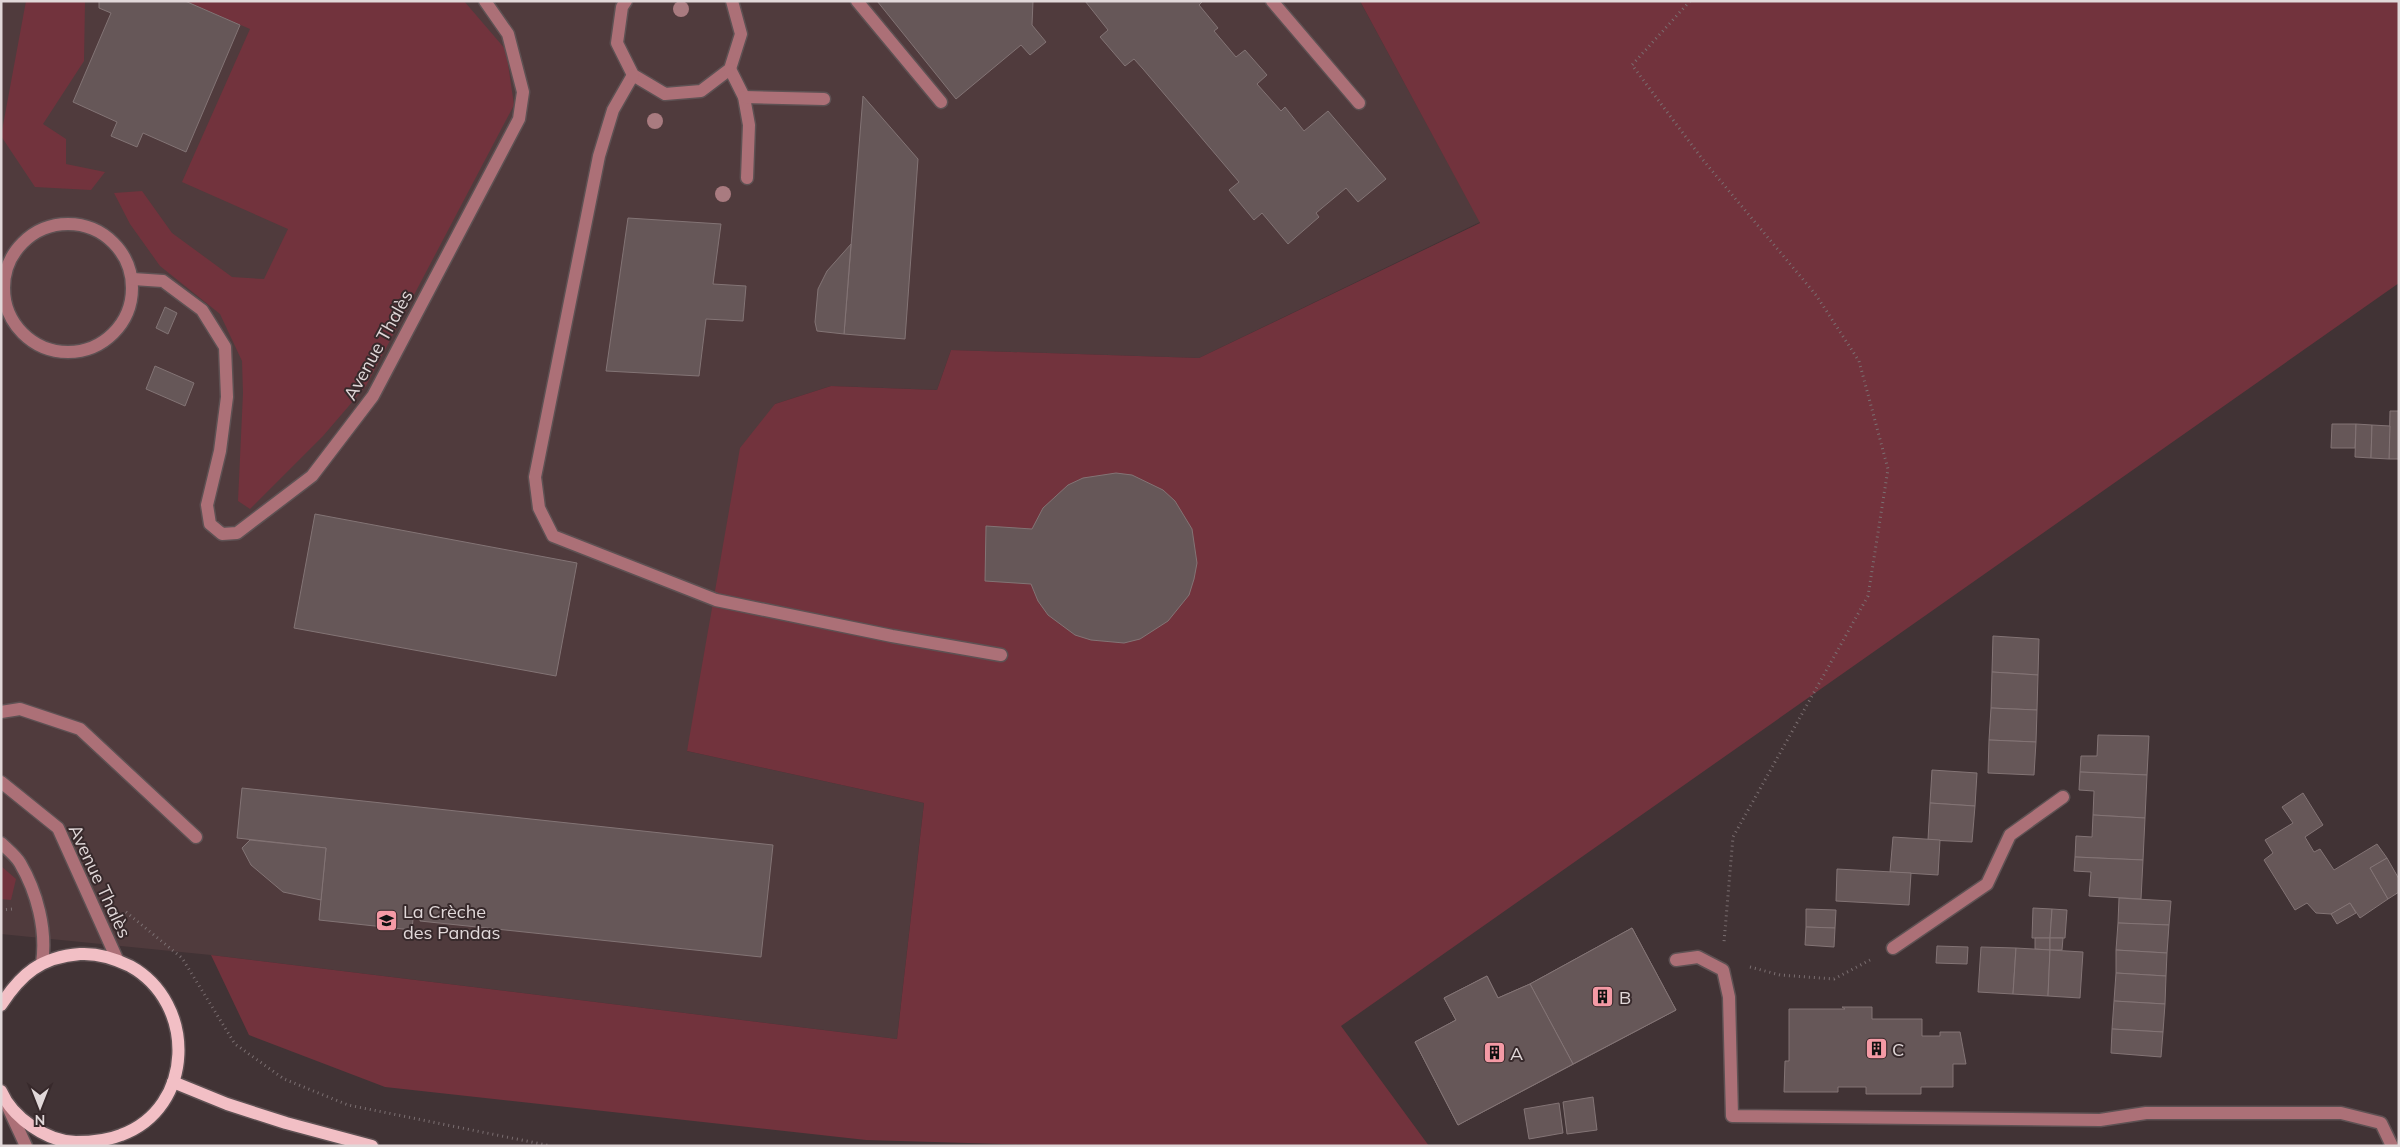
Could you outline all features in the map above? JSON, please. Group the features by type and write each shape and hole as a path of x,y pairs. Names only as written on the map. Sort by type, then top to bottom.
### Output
{"main road":[{"path":"1,1005 16,983 42,964 66,955 92,954 117,959 144,974 164,995 176,1023 180,1052 173,1082 161,1104 144,1122 122,1135 97,1144 71,1142 45,1134 22,1119 3,1094"},
{"path":"173,1082 236,1107 372,1146"}],"street":[{"name":"Avenue Thalès","path":"133,279 163,281 202,310 225,347 228,397 220,451 207,505 210,524 222,534 237,533 312,476 373,396 519,119 523,92 508,34 485,1"},
{"path":"626,1 622,7 617,43 633,76 665,94 701,91 730,69 742,34 732,1"},
{"path":"857,1 941,102"},
{"path":"1272,1 1359,103"},
{"path":"730,69 744,97 749,125 747,178"},
{"path":"633,76 613,110 599,156 536,477 539,508 553,536 716,600 892,636 1001,654"},
{"path":"744,97 824,99"},
{"path":"86,225 118,245 133,279 128,313 108,340 76,352 42,348 6,319 3,281 17,247 48,226 86,225"},
{"path":"1,712 20,709 80,729 196,836"},
{"name":"Avenue Thalès","path":"1,782 58,828 117,959"},
{"path":"1893,948 1987,884 2010,835 2063,797"},
{"path":"1,843 19,862 37,903 44,949 42,964"},
{"path":"1676,960 1698,957 1723,970 1730,997 1732,1116 2100,1120 2146,1113 2342,1113 2381,1123 2392,1146"},
{"path":"3,1094 26,1146"}],"path":[{"path":"1690,1 1632,65 1703,160 1816,295 1859,361 1888,470 1868,596 1733,836 1724,943 1730,949"},
{"path":"1,910 7,910"},
{"path":"124,911 182,958 235,1044 284,1078 348,1105 551,1146"},
{"path":"1743,961 1749,967 1780,975 1834,979 1893,948"},
{"path":"1749,967 1750,975"}],"shaded area":[{"path":"1,1 1360,1 1480,222 1199,358 951,350 937,390 831,386 775,404 687,751 924,803 897,1039 211,955 1,934"},
{"path":"26,1 85,1 84,61 43,124 66,139 66,164 105,172 91,190 35,187 1,136"},
{"path":"185,1 464,1 506,50 514,105 366,386 323,436 250,509 238,501 243,393 242,361 220,314 160,266 130,224 114,193 142,191 172,233 232,277 264,279 288,229 182,182 250,29"},
{"path":"1360,1 2399,1 2399,283 1341,1026 1429,1146 1074,1146 866,1140 385,1087 249,1035 211,955 897,1039 924,803 687,751 740,448 775,404 831,386 937,390 951,350 1199,358 1480,223"},
{"path":"1,866 16,879 11,900 1,899"}],"building":[{"path":"99,1 185,1 240,25 186,152 143,133 137,147 111,136 117,122 73,102 111,13 99,8"},
{"path":"877,1 1033,1 1032,25 1046,42 1030,55 1021,45 956,99"},
{"path":"1085,1 1203,1 1199,5 1218,28 1214,31 1236,57 1245,50 1267,75 1257,84 1281,111 1285,107 1304,131 1328,111 1386,179 1358,202 1346,188 1316,213 1319,217 1288,244 1262,213 1254,220 1229,190 1239,182 1134,59 1125,66 1100,37 1108,30"},
{"path":"863,96 918,159 905,339 844,334"},
{"path":"628,218 721,224 713,284 746,286 743,321 706,319 699,376 606,371"},
{"path":"851,244 844,334 817,331 815,322 818,289 827,271"},
{"path":"165,307 177,313 168,334 156,328"},
{"path":"155,366 194,383 185,406 146,389"},
{"path":"2390,411 2399,411 2399,459 2389,459"},
{"path":"2332,424 2356,424 2355,448 2331,448"},
{"path":"2356,424 2372,425 2371,458 2355,457"},
{"path":"2372,425 2390,426 2389,459 2371,458"},
{"path":"1116,473 1132,475 1163,490 1175,501 1192,529 1197,563 1189,595 1168,621 1140,639 1124,643 1091,640 1075,635 1048,615 1038,601 1031,584 985,581 986,526 1032,529 1043,508 1068,485 1083,478"},
{"path":"315,514 577,563 556,676 294,628"},
{"path":"1993,636 2039,639 2038,675 1992,672"},
{"path":"1992,672 2038,675 2037,710 1991,708"},
{"path":"1991,708 2037,710 2036,742 1989,740"},
{"path":"2098,735 2149,736 2147,775 2080,772 2081,756 2097,756"},
{"path":"1989,740 2036,742 2034,775 1988,773"},
{"path":"1932,770 1977,773 1975,806 1930,803"},
{"path":"2080,772 2147,775 2145,818 2093,815 2094,791 2079,790"},
{"path":"242,788 773,845 761,957 420,921 421,909 414,908 412,930 319,920 326,848 237,838"},
{"path":"2303,793 2323,825 2305,837 2314,852 2320,849 2334,870 2377,844 2387,858 2370,868 2388,899 2360,918 2350,903 2331,914 2316,913 2307,903 2295,910 2264,860 2273,853 2265,840 2293,823 2282,807"},
{"path":"1930,803 1975,806 1972,842 1928,840"},
{"path":"2093,815 2145,818 2143,860 2075,857 2076,836 2092,837"},
{"path":"1893,837 1940,840 1938,875 1890,872"},
{"path":"250,840 326,848 321,900 283,892 251,865 242,848"},
{"path":"2075,857 2143,860 2141,899 2089,896 2091,872 2074,871"},
{"path":"2387,858 2399,879 2399,892 2388,899 2370,868"},
{"path":"1837,869 1911,873 1909,905 1836,901"},
{"path":"2119,898 2171,901 2169,925 2118,923"},
{"path":"2350,903 2356,913 2337,924 2331,914"},
{"path":"2033,908 2052,909 2050,938 2032,938"},
{"path":"1806,909 1836,910 1835,928 1806,927"},
{"path":"2052,909 2067,910 2065,938 2050,938"},
{"path":"2118,923 2169,925 2167,953 2116,950"},
{"path":"1806,927 1835,928 1834,947 1805,945"},
{"path":"1632,928 1676,1010 1458,1125 1415,1042 1456,1020 1444,998 1487,976 1498,998 1530,984"},
{"name":"B","path":"1632,928 1676,1010 1573,1064 1530,984"},
{"path":"2035,938 2050,938 2050,950 2035,949"},
{"path":"2050,938 2063,938 2062,950 2050,950"},
{"path":"1937,946 1968,947 1967,964 1936,963"},
{"path":"1981,947 2016,948 2013,994 1978,992"},
{"path":"2016,948 2050,950 2048,996 2013,994"},
{"path":"2050,950 2083,952 2080,998 2048,996"},
{"path":"2116,950 2167,953 2166,976 2116,973"},
{"path":"2116,973 2166,976 2165,1004 2114,1001"},
{"name":"A","path":"1487,976 1498,998 1530,984 1573,1064 1458,1125 1415,1042 1456,1020 1444,998"},
{"path":"2114,1001 2165,1004 2163,1032 2112,1029"},
{"name":"C","path":"1842,1007 1872,1007 1872,1019 1922,1019 1922,1036 1940,1036 1940,1032 1960,1032 1966,1064 1953,1064 1953,1087 1921,1087 1921,1094 1866,1094 1866,1087 1838,1087 1838,1092 1784,1092 1785,1061 1789,1061 1789,1009 1845,1009"},
{"path":"2112,1029 2163,1032 2161,1057 2111,1053"},
{"path":"1593,1097 1597,1130 1567,1134 1563,1102"},
{"path":"1559,1103 1563,1133 1529,1139 1524,1109"}],"place":[{"name":"La Crèche des Pandas","path":"387,921"},
{"name":"B","path":"1603,997"},
{"name":"C","path":"1876,1049"},
{"name":"A","path":"1494,1053"}]}
